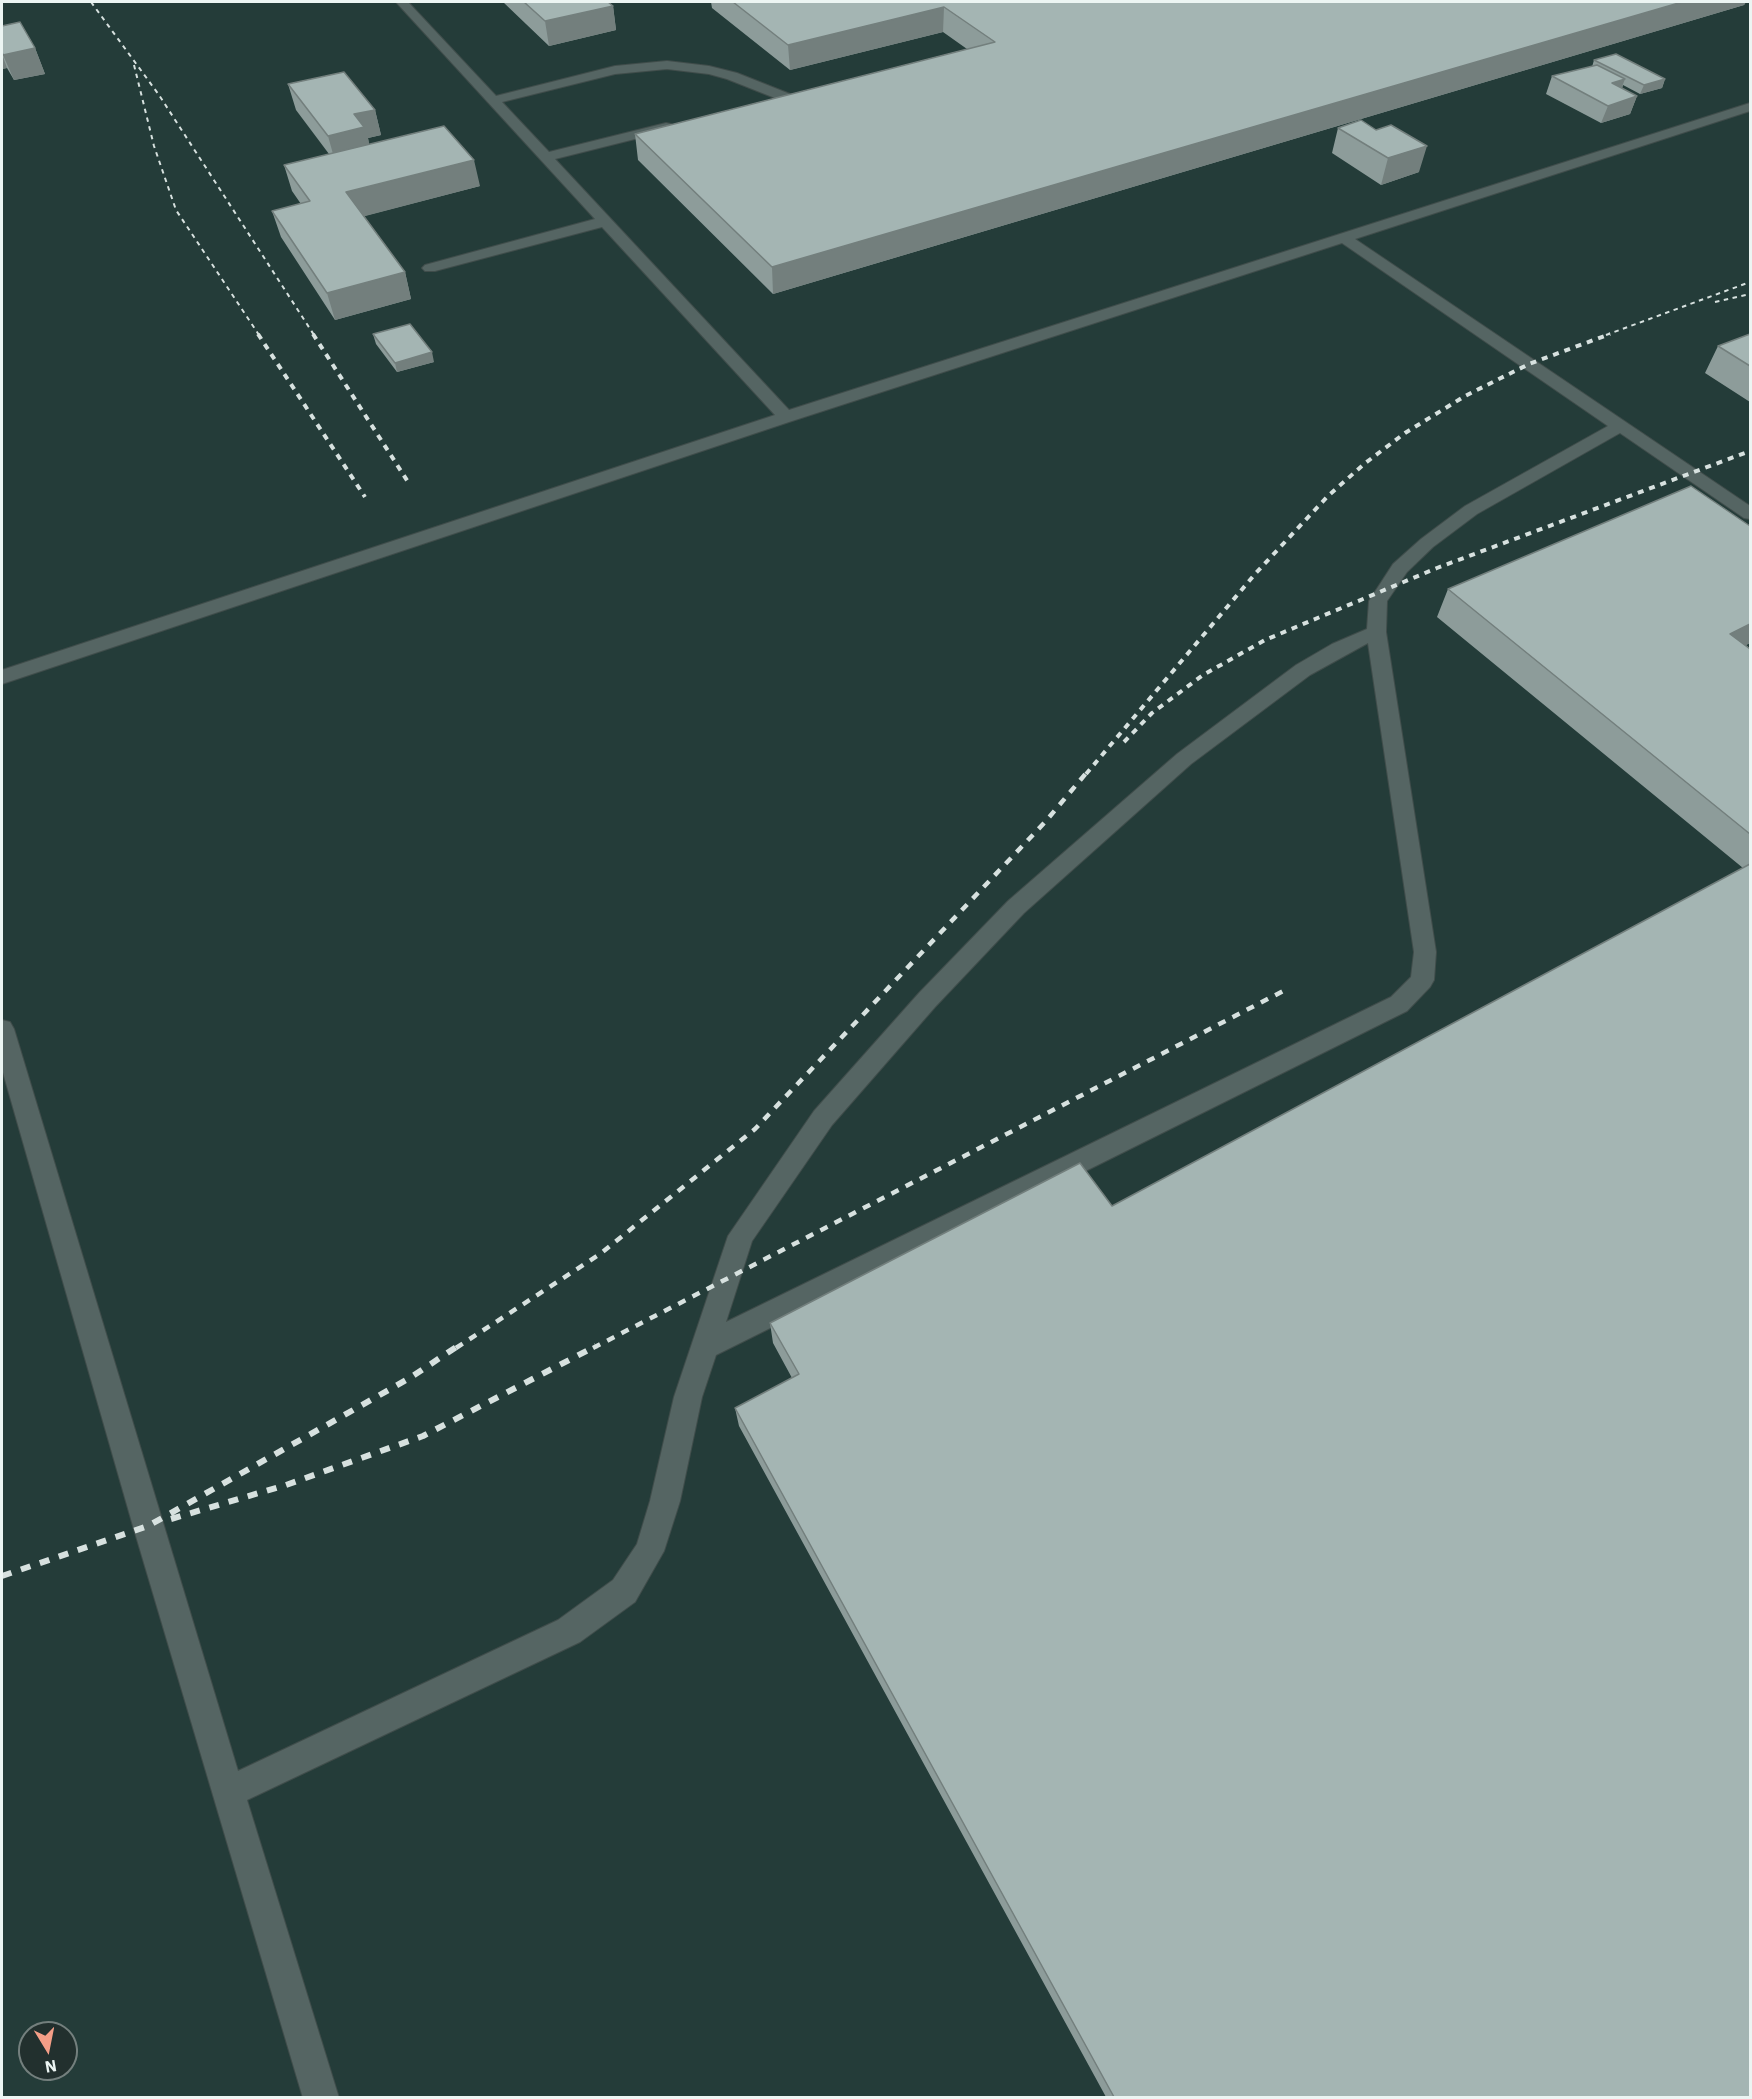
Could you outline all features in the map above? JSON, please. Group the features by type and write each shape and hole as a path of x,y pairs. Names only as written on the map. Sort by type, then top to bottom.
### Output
{"lane":[{"path":"402,2 786,417"},
{"path":"495,100 615,70 667,65 709,70 732,76 785,97 808,116"},
{"path":"762,103 785,97"},
{"path":"2,677 786,417 1750,107"},
{"path":"547,157 683,123"},
{"path":"430,268 606,222"},
{"path":"1344,238 1750,514"},
{"path":"704,1347 1399,1004 1422,980 1425,952 1376,632 1378,601 1400,568 1427,543 1471,510 1620,426"},
{"path":"229,1792 569,1631 624,1591 649,1551 664,1501 688,1397 741,1236 823,1118 927,1000 1016,907 1184,759 1303,670 1339,649 1376,632"},
{"path":"2,1029 148,1526 321,2097"}],"shaded area":[{"path":"2,2 1750,2 1750,2097 2,2098"}],"building":[{"path":"524,2 608,2 613,6 545,21"},
{"path":"733,2 1682,2 772,267 635,134 995,42 944,7 788,45"},
{"path":"20,22 35,48 3,55 2,26"},
{"path":"1616,54 1665,79 1644,85 1594,60"},
{"path":"1597,65 1625,79 1612,83 1637,96 1608,106 1552,76"},
{"path":"344,72 375,110 354,114 364,127 328,136 288,84"},
{"path":"1361,120 1376,130 1391,125 1427,146 1388,158 1338,128"},
{"path":"444,126 474,160 346,192 405,272 327,293 272,211 310,201 284,165"},
{"path":"410,324 432,352 395,363 373,334"},
{"path":"1750,334 1750,366 1718,346"},
{"path":"1691,486 1750,526 1750,624 1730,634 1750,649 1750,834 1448,589"},
{"path":"1750,864 1750,2097 1114,2097 735,1408 799,1374 770,1323 1080,1163 1112,1206"}],"railway":[{"path":"91,2 159,95 314,335"},
{"path":"134,65 154,146 176,210 259,335"},
{"path":"1606,335 1750,282"},
{"path":"1715,302 1750,294"},
{"path":"258,334 365,497"},
{"path":"313,334 410,485"},
{"path":"1086,774 1255,574 1327,497 1364,464 1405,433 1465,396 1529,364 1610,334"},
{"path":"1124,742 1152,713 1203,675 1265,640 1437,568 1750,451"},
{"path":"456,1348 600,1254 755,1129 1046,821 1087,772"},
{"path":"593,1348 1289,988"},
{"path":"2,1576 148,1526 408,1379 458,1346"},
{"path":"171,1519 286,1485 423,1436 596,1346"}]}
